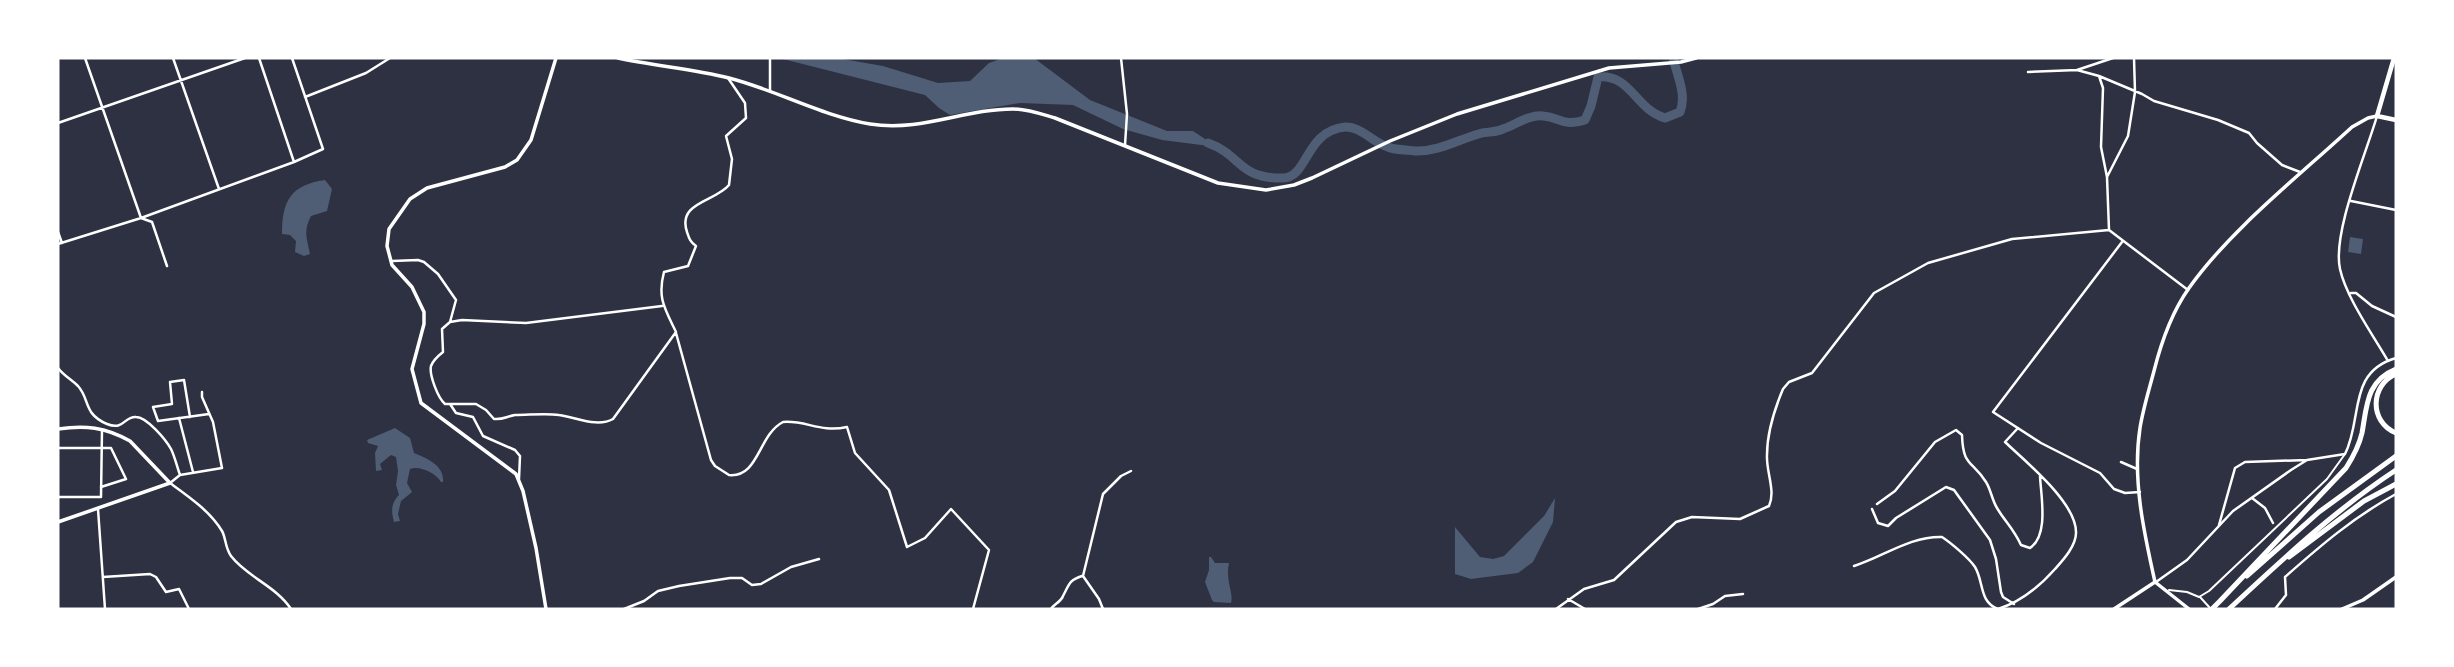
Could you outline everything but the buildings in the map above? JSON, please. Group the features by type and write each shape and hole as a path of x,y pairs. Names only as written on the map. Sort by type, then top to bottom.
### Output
{"highway":[{"path":"2394,58 2377,116 2396,120"},
{"path":"2396,372 2382,384 2375,403 2377,416 2383,425 2396,433"},
{"path":"2220,601 2346,468 2360,442 2370,390 2379,379 2396,372"},
{"path":"2211,609 2319,512 2396,456"},
{"path":"2229,609 2329,519 2396,470"},
{"path":"2270,571 2364,501 2396,484"}],"main road":[{"path":"546,609 538,559 519,480 505,465 421,403 412,369 424,324 424,312 412,287 390,261 387,246 389,229 410,199 427,188 505,167 517,160 526,150 556,58"},
{"path":"618,58 728,78 871,124 923,125 992,111 1031,111 1055,118 1218,184 1266,190 1294,185 1312,178 1444,118 1609,68 1681,62 1696,58"},
{"path":"2189,609 2155,582 2142,518 2138,469 2140,429 2156,363 2171,321 2188,290 2220,250 2353,127 2377,116"},
{"path":"58,429 88,426 130,441 170,484 58,522"},
{"path":"2342,609 2362,600 2396,577"},
{"path":"2114,609 2155,582"}],"street":[{"path":"85,58 141,218"},
{"path":"173,58 219,189"},
{"path":"58,123 245,58"},
{"path":"259,58 294,162"},
{"path":"58,232 60,244 141,218 323,149 292,58"},
{"path":"305,97 366,73 390,58"},
{"path":"770,58 770,91"},
{"path":"1121,58 1127,114 1125,146"},
{"path":"2028,72 2077,70 2113,58"},
{"path":"2107,177 2126,143 2135,92 2134,58"},
{"path":"2077,70 2099,76 2154,101 2218,120 2249,133 2282,165 2302,173"},
{"path":"2099,76 2102,88 2101,147 2107,177 2109,230 2188,290"},
{"path":"728,78 745,103 746,118 726,136 732,159 729,185 716,196 694,206 687,215 685,228 691,244 696,246 688,266 664,272 661,288 662,306 676,332 688,381 715,466 729,475 745,472 751,467 766,437 783,422 796,422 819,429 847,427 855,453 889,490 907,547 922,541 951,509 989,550 973,609"},
{"path":"2377,116 2339,242 2338,255 2340,270 2350,293 2388,361"},
{"path":"2351,201 2396,210"},
{"path":"141,218 152,222 167,266"},
{"path":"1556,609 1584,589 1614,580 1676,522 1692,517 1740,519 1769,506 1772,492 1767,466 1768,446 1783,389 1789,382 1812,373 1874,293 1928,263 1995,242 2109,230"},
{"path":"2122,242 1993,412 2042,443 2100,473 2119,492 2140,492"},
{"path":"390,261 418,260 438,274 456,300 450,322 442,329 443,352 433,362 431,369 441,400 445,404 476,404 494,419 515,415 558,415 607,423 622,409 676,332"},
{"path":"2350,293 2356,293 2372,306 2396,317"},
{"path":"450,322 476,319 526,323 662,306"},
{"path":"2199,597 2275,531 2327,479 2351,443 2360,391 2372,372 2396,358"},
{"path":"58,368 79,387 86,407 98,419 117,426 131,417 139,416 148,422 170,447 180,475"},
{"path":"190,417 184,380 170,382 172,404 153,407 158,421 190,417 209,414"},
{"path":"202,392 222,468 180,475 170,484 193,499 214,521 224,535 229,554 278,593 291,609"},
{"path":"450,404 456,413 473,417 483,436 514,450 520,456 519,480"},
{"path":"179,418 193,472"},
{"path":"1854,566 1908,543 1929,537 1942,537 1975,567 1985,600 1991,607 1998,609 2014,604 2058,566 2074,543 2076,534 2076,525 2062,499 2005,442 2018,428"},
{"path":"1877,504 1895,491 1935,442 1956,429 1962,435 1965,460 1987,483 1998,510 2010,523 2021,545 2030,548 2039,538 2041,526 2040,476"},
{"path":"58,497 101,497 102,430"},
{"path":"58,448 111,448 126,479 101,487"},
{"path":"2218,526 2235,468 2245,463 2307,460 2345,454"},
{"path":"2155,582 2188,560 2233,512 2307,460"},
{"path":"2121,462 2138,469"},
{"path":"1103,609 1083,576 1103,494 1121,476 1131,471"},
{"path":"1872,509 1878,523 1888,526 1896,518 1946,487 1954,490 1990,540 2001,592 2003,597 2014,604"},
{"path":"2275,609 2286,595 2285,577 2341,529 2396,494"},
{"path":"2252,498 2265,508 2273,523"},
{"path":"98,509 105,609"},
{"path":"624,609 644,601 658,591 679,586 730,578 741,578 752,585 761,584 791,567 819,559"},
{"path":"103,577 150,574 156,576 166,592 179,589 189,609"},
{"path":"1051,609 1063,596 1071,581 1083,576"},
{"path":"2165,590 2188,592 2199,597 2211,609"},
{"path":"1698,609 1725,596 1743,594"},
{"path":"1568,599 1585,609"}],"water":[{"path":"779,58 837,58 883,66 938,83 970,81 989,63 1003,58 1034,58 1090,100 1167,131 1193,131 1217,147 1162,140 1123,129 1073,105 1020,103 950,115 925,95"},
{"path":"325,180 332,189 327,211 311,216 306,231 310,254 304,256 295,252 296,241 290,235 282,234 284,212 296,190"},
{"path":"2350,237 2363,239 2361,254 2348,252"},
{"path":"395,428 410,438 414,453 438,467 443,482 427,471 410,469 407,483 412,492 401,501 398,514 400,521 394,522 392,507 399,495 396,485 396,457 391,455 380,464 382,470 376,471 375,453 378,446 368,443 367,440"},
{"path":"1555,498 1553,522 1533,562 1518,573 1471,579 1455,574 1455,527 1480,557 1493,559 1504,556 1544,516"},
{"path":"1209,557 1215,563 1229,563 1231,603 1212,600 1205,582"}],"waterway":[{"path":"1208,143 1228,154 1248,171 1257,175 1283,178 1298,171 1322,137 1332,130 1345,127 1356,129 1391,148 1424,151 1500,130 1538,116 1571,122 1585,120 1598,77 1618,81 1655,114 1665,118 1680,112 1682,105 1681,85 1673,58"}]}
